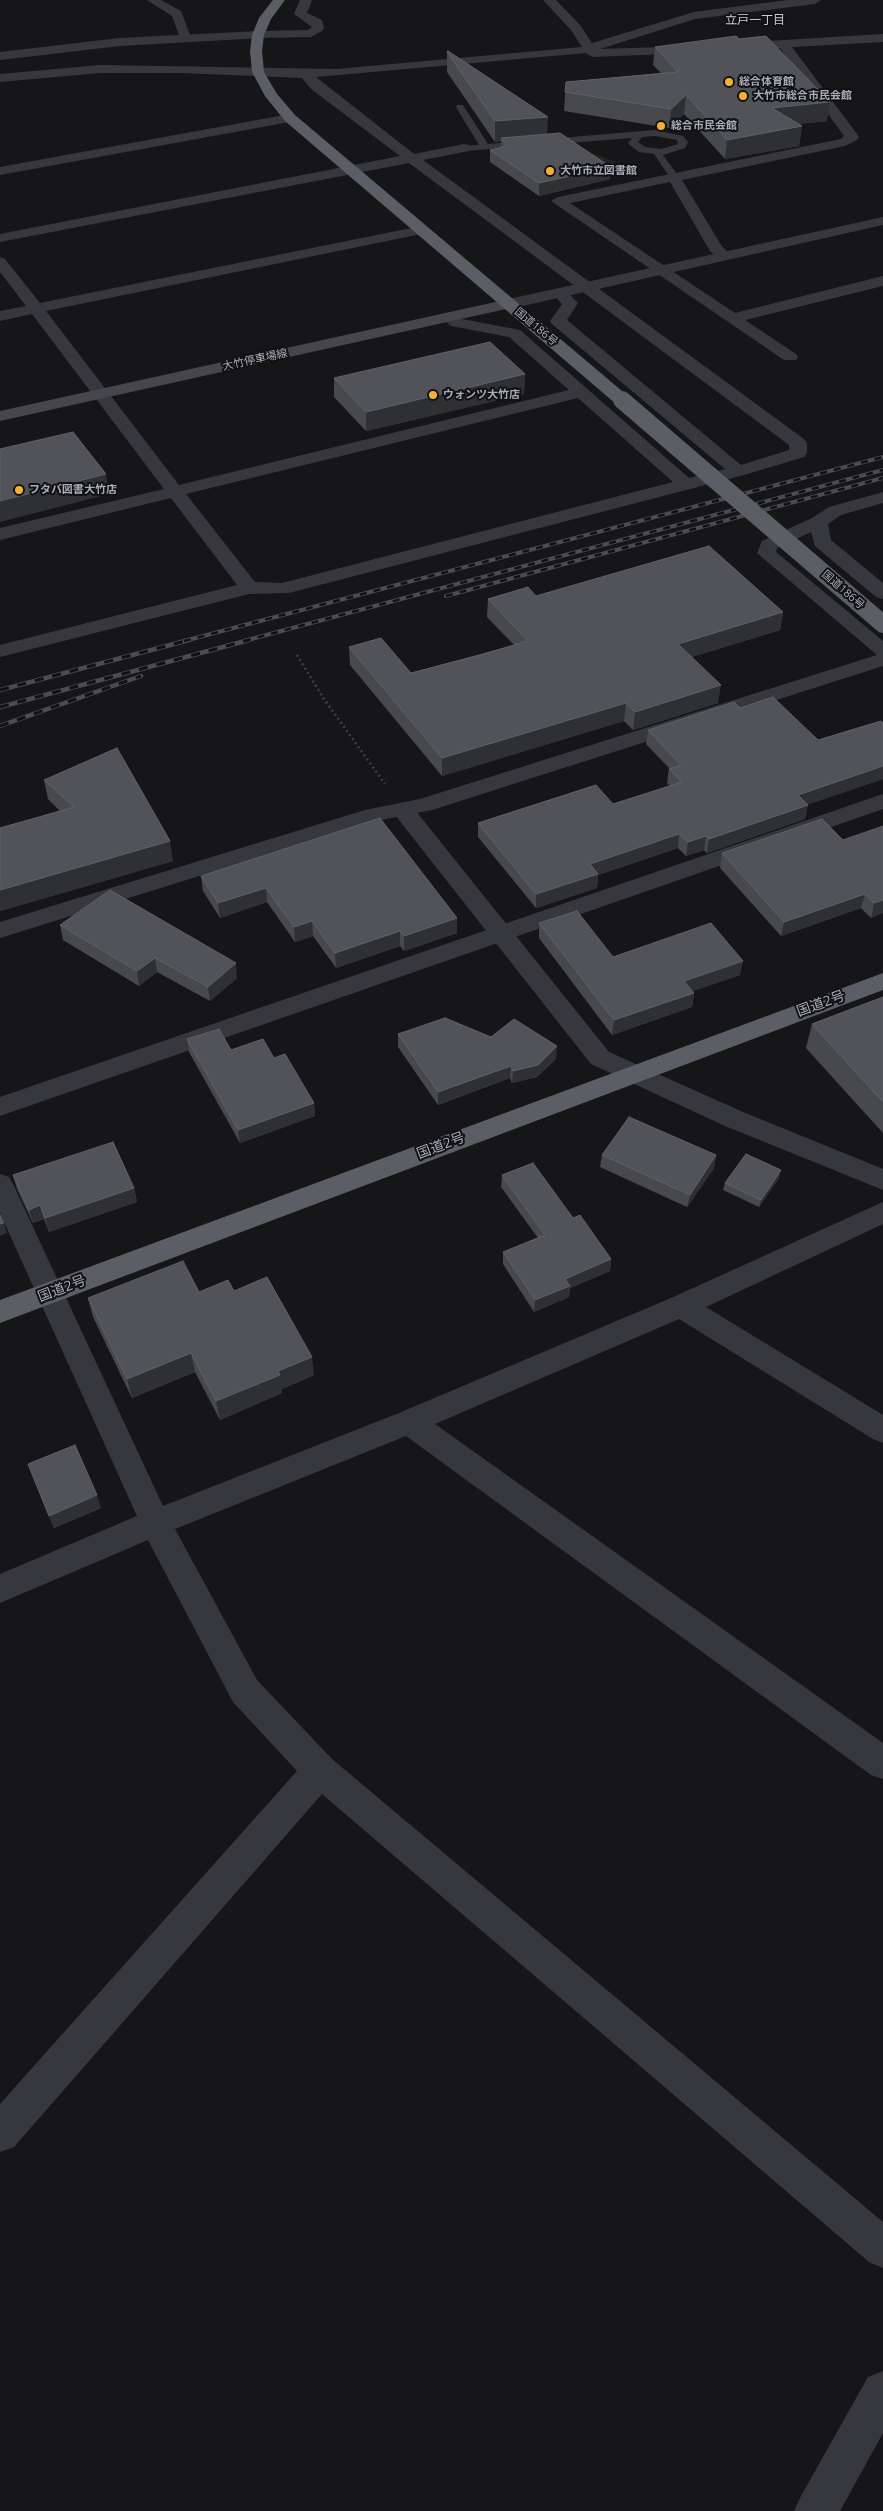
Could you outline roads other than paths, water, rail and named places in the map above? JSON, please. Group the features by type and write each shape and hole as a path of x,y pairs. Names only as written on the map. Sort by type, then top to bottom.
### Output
{"highway":[{"name":"国道186号","path":"279,0 265,18 258,35 256,51 258,72 270,96 290,118 883,624"},
{"name":"国道2号","path":"0,1312 883,981"}],"main road":[{"name":"大竹停車場線","path":"0,416 509,304"}],"street":[{"path":"153,0 177,14 185,38"},
{"path":"0,56 185,38 311,33 318,28 318,23 300,14 306,0"},
{"path":"550,0 576,28 589,50 599,54 705,48"},
{"path":"0,78 100,69 182,69 306,74 589,50 694,16 815,0"},
{"path":"683,4 694,16"},
{"path":"754,46 883,38"},
{"path":"782,44 852,136 844,142 558,201 790,357"},
{"path":"0,651 249,588 282,589 738,471 798,453 798,443 411,158 316,86 306,74"},
{"path":"0,171 290,118"},
{"path":"0,238 464,148"},
{"path":"674,176 715,248 724,256"},
{"path":"509,304 883,221"},
{"path":"0,316 421,230"},
{"path":"0,262 249,588"},
{"path":"732,318 883,281"},
{"path":"560,293 570,303 558,321 738,471"},
{"path":"449,317 457,323 514,333 685,484"},
{"path":"0,534 176,493 581,392"},
{"path":"604,412 651,398"},
{"path":"883,497 835,511 818,522 769,545 766,553 883,651"},
{"path":"818,522 822,542 883,593"},
{"path":"0,930 373,815 424,805 883,660"},
{"path":"0,1107 883,801"},
{"path":"403,810 600,1058 734,1119 883,1180"},
{"path":"0,1184 155,1523 245,1692 320,1772 883,2248"},
{"path":"0,1588 155,1523 409,1422 681,1306 883,1212"},
{"path":"681,1306 883,1430"},
{"path":"409,1422 883,1763"},
{"path":"0,2133 320,1772"},
{"path":"816,2511 883,2392"}],"lane":[{"path":"460,107 485,147"},
{"path":"464,148 663,133 673,135 683,142 682,146 678,149 657,152 636,146 633,143 638,136"},
{"path":"657,152 674,176"}],"railway":[{"path":"184,641 883,457"},
{"path":"244,641 883,470"},
{"path":"446,596 883,478"},
{"path":"0,690 189,640"},
{"path":"0,707 249,640"},
{"path":"0,726 141,676"}],"place":[{"name":"総合体育館","path":"729,82"},
{"name":"大竹市総合市民会館","path":"743,96"},
{"name":"総合市民会館","path":"661,126"},
{"name":"大竹市立図書館","path":"550,171"},
{"name":"ウォンツ大竹店","path":"433,395"},
{"name":"フタバ図書大竹店","path":"19,490"}],"district":[{"name":"立戸一丁目","path":"755,21"}]}
